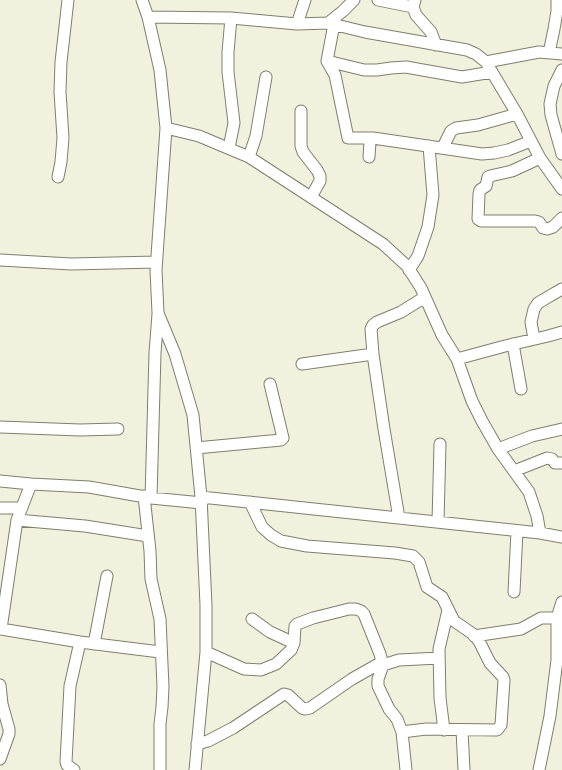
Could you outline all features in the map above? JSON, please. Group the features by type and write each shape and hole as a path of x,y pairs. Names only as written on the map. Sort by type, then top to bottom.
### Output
{"street":[{"path":"58,177 63,138 60,92 61,62 68,0"},
{"path":"142,0 148,17 160,70 166,128 156,262 158,310 148,497 150,579 160,619 160,652 163,687 160,724 160,770"},
{"path":"297,24 305,0"},
{"path":"354,0 331,23 328,61 335,75 348,138 373,138 443,147 482,154 508,150 531,141"},
{"path":"378,0 414,4 416,15 431,32 436,44"},
{"path":"549,54 557,11 557,0"},
{"path":"148,17 231,18 297,24 331,23 365,32 467,50 476,54 486,62 540,158 561,185"},
{"path":"229,148 234,123 228,72 231,18"},
{"path":"486,62 539,52 562,54"},
{"path":"328,61 364,70 406,68 462,77 492,72"},
{"path":"562,70 554,86 550,104 551,115 562,154"},
{"path":"249,157 256,136 266,77"},
{"path":"301,111 301,146 303,152 320,176 320,181 311,197"},
{"path":"443,147 451,131 456,128 478,125 516,114"},
{"path":"166,128 199,136 249,157 383,244 409,270 421,288 442,335 457,359 472,401 498,449 530,497 537,516 540,533"},
{"path":"369,157 370,142 373,138"},
{"path":"409,270 418,256 429,220 433,195 430,146"},
{"path":"540,158 512,171 488,177 486,186 480,190 479,194 478,219 481,221 535,221 538,222 543,228 547,229 553,227 562,218"},
{"path":"0,260 71,264 156,262"},
{"path":"534,339 531,322 534,309 543,300 562,289"},
{"path":"399,518 371,329 377,322 401,312 425,297"},
{"path":"158,310 175,354 192,415 201,500 206,605 206,652 195,770"},
{"path":"457,359 562,332"},
{"path":"513,344 522,389"},
{"path":"302,364 374,354"},
{"path":"196,448 281,440 283,438 270,384"},
{"path":"0,427 118,430"},
{"path":"498,449 532,436 562,429"},
{"path":"438,522 440,444"},
{"path":"514,471 547,458 552,458 555,462 562,463"},
{"path":"0,481 89,487 148,497 250,502 540,533 562,537"},
{"path":"31,484 17,520 0,632 160,652"},
{"path":"250,502 262,527 281,541 307,546 395,553 414,556 419,562 426,587 442,597 454,621 479,641 490,663 501,674 504,680 501,725 497,730 426,729 402,732"},
{"path":"0,508 22,508"},
{"path":"17,520 85,526 148,536"},
{"path":"514,592 517,531"},
{"path":"94,644 107,576"},
{"path":"540,770 550,716 557,660 559,615 562,602"},
{"path":"206,652 244,669 261,670 276,664 291,650 294,643 295,626 297,624 313,618 349,609 361,611 364,614 380,654 382,664 378,679 378,686 389,709 397,719 402,732 406,770"},
{"path":"444,730 440,698 439,658 442,635 448,610"},
{"path":"474,636 521,629 542,618 559,615"},
{"path":"252,619 270,632 294,643"},
{"path":"74,770 67,765 66,762 70,686 80,642"},
{"path":"197,744 208,741 232,728 284,694 288,695 305,710 352,678 382,664 399,660 439,658"},
{"path":"0,685 2,704 9,729 8,740 0,759"},
{"path":"462,730 464,770"}]}
